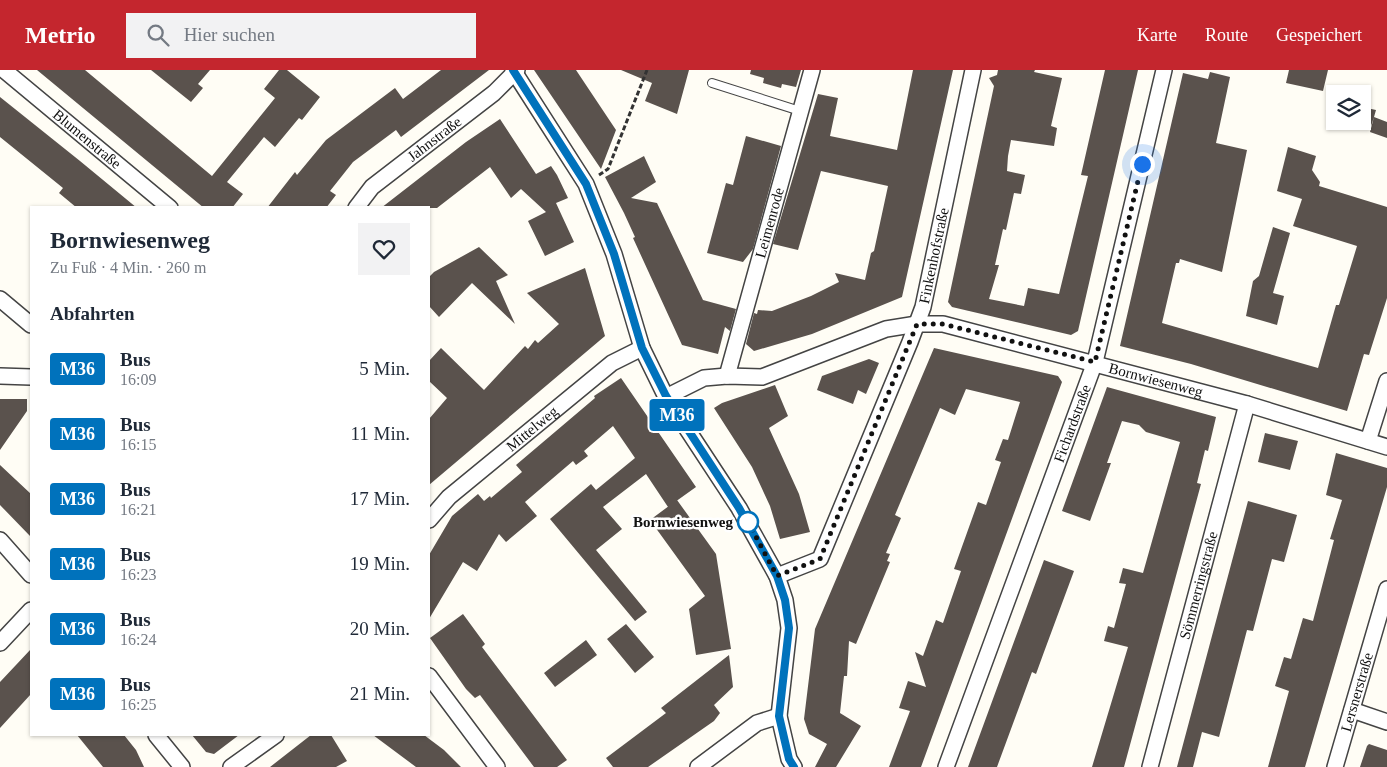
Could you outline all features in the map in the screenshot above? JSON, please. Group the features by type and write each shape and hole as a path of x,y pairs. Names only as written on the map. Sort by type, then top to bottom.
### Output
{"street":[{"name":"Blumenstraße","path":"4,70 168,206"},
{"name":"Leimenrode","path":"727,376 812,70"},
{"name":"Finkenhofstraße","path":"777,576 820,559 917,324 974,70"},
{"name":"Fichardstraße","path":"946,767 1095,362 1164,70"},
{"path":"515,71 586,184 614,254 642,348 666,396 739,508 777,576 785,600 789,628 779,716 789,759 794,767"},
{"name":"Jahnstraße","path":"358,206 372,187 494,93 515,71"},
{"path":"0,299 30,324"},
{"name":"Bornwiesenweg","path":"666,396 704,378 727,376 762,377 886,329 917,324 943,324 1095,362 1247,404 1387,447"},
{"name":"Mittelweg","path":"430,519 449,497 612,363 642,348"},
{"path":"0,376 30,377"},
{"path":"1368,442 1387,381"},
{"name":"Sömmerringstraße","path":"1150,767 1247,404"},
{"path":"0,540 30,574"},
{"name":"Lersnerstraße","path":"1335,767 1387,589"},
{"path":"0,643 30,611"},
{"path":"430,677 497,767"},
{"path":"1352,710 1387,722"},
{"path":"698,767 757,723 779,716"},
{"path":"157,736 182,767"},
{"path":"231,767 275,736"}],"lane":[{"path":"712,83 800,111"}],"path":[{"path":"586,184 608,169 647,70"}],"building":[{"path":"37,70 85,70 212,176 275,98 264,89 279,70 287,70 320,97 302,120 299,118 275,147 264,137 227,182 243,194 234,206 202,206"},
{"path":"151,70 210,70 198,84 203,88 191,102"},
{"path":"441,70 489,70 401,137 396,130 353,162 330,191 336,195 328,206 269,206 295,172 297,175 326,140 395,88 403,99"},
{"path":"534,70 576,70 616,130 601,169"},
{"path":"621,70 689,70 677,114 645,101 652,83"},
{"path":"751,70 801,70 796,87 782,84 781,88 763,83 764,78 750,74"},
{"path":"913,70 953,70 902,297 812,334 754,351 746,344 754,313 757,314 758,310 772,311 811,296 839,282 835,273 865,280 871,253 874,251 888,186 821,171 798,250 773,244 818,94 838,98 830,136 897,150"},
{"path":"998,70 1035,70 1034,72 1062,78 1051,126 1057,128 1054,146 1011,140 1008,156 1007,171 1025,175 1021,194 1014,193 1006,230 1003,229 995,265 999,265 989,299 1024,306 1028,288 1059,294 1088,176 1081,175 1105,70 1138,70 1078,331 1071,335 952,307 948,302 994,86 989,78 997,75"},
{"path":"1289,70 1328,70 1323,91 1286,83"},
{"path":"1210,72 1230,77 1216,143 1247,150 1222,272 1180,259 1179,263 1176,263 1162,323 1318,368 1336,305 1339,305 1357,246 1293,226 1302,199 1277,191 1288,147 1316,156 1312,170 1320,182 1319,186 1387,207 1387,298 1369,355 1364,354 1347,411 1191,364 1120,346 1183,73 1208,79"},
{"path":"0,97 135,206 75,206 59,193 63,188 0,137"},
{"path":"1371,109 1376,110 1371,126"},
{"path":"1374,117 1387,122 1387,138 1370,132"},
{"path":"500,119 536,174 551,166 568,198 556,203 574,242 545,256 528,221 546,212 521,189 511,198 490,167 437,208 430,208 430,206 384,206 466,142"},
{"path":"746,136 781,146 753,249 743,262 707,253 726,183 733,185"},
{"path":"644,156 656,182 631,198 657,203 703,300 736,309 730,331 725,327 718,354 682,345 633,238 635,237 624,213 605,177"},
{"path":"1273,227 1290,233 1273,293 1284,296 1277,325 1246,316 1253,281 1259,276"},
{"path":"479,247 508,275 496,281 515,324 472,283 439,317 430,307 430,276"},
{"path":"585,268 605,336 430,484 430,418 447,398 430,382 430,360 441,348 484,390 525,346 528,349 535,340 538,343 559,324 527,293"},
{"path":"934,348 1058,376 1062,382 921,767 889,767 910,711 899,708 908,681 926,687 915,652 923,656 936,620 943,623 961,571 954,569 978,502 986,505 1001,462 995,460 1003,439 1008,440 1020,402 966,389 955,415 940,408 895,515 901,518 886,553 890,554 887,561 890,562 856,644 849,641 847,676 844,676 840,713 861,726 836,767 815,767 827,744 809,734 804,719 815,629"},
{"path":"869,359 879,363 866,394 858,390 853,404 817,390 822,376"},
{"path":"621,378 696,487 668,507 646,474 603,507 622,529 596,550 647,612 635,621 550,519 591,484 596,490 635,458 613,426 584,451 588,456 576,465 573,461 525,502 537,516 506,542 499,534 477,571 463,562 430,617 430,553 452,516 478,494 484,501 490,496 491,498 522,472 516,465 595,398 594,396"},
{"path":"775,385 788,416 769,428 799,494 810,532 780,539 770,506 752,467 714,408 722,403"},
{"path":"1107,387 1216,417 1208,451 1205,450 1197,483 1201,484 1124,767 1092,767 1128,647 1104,641 1108,626 1114,628 1126,584 1119,583 1123,568 1143,573 1180,442 1146,432 1139,425 1122,421 1107,463 1111,463 1090,521 1062,511"},
{"path":"0,399 27,399 27,411 0,450"},
{"path":"1265,433 1298,441 1290,470 1258,462"},
{"path":"1336,453 1387,468 1387,487 1305,767 1268,767 1289,691 1275,686 1284,657 1291,659 1303,618 1313,621 1334,540 1330,539 1342,500 1326,495"},
{"path":"0,465 30,493 30,536 0,505"},
{"path":"677,500 716,554 731,649 696,655 689,609 705,596 650,520"},
{"path":"1248,501 1297,515 1284,562 1272,559 1253,631 1247,630 1219,737 1202,732 1193,767 1177,767"},
{"path":"1044,560 1074,571 1036,674 1032,672 997,767 968,767"},
{"path":"463,614 485,644 482,647 567,760 557,767 534,767 480,695 475,698 466,689 430,638"},
{"path":"626,624 654,657 635,673 607,639"},
{"path":"586,640 597,655 555,687 544,673"},
{"path":"30,650 30,695 0,728 0,682"},
{"path":"729,655 733,687 714,705 720,713 714,721 648,767 613,767 606,758 666,713 661,708"},
{"path":"78,736 125,736 136,750 144,767 103,767"},
{"path":"193,736 238,736 214,754 206,752"},
{"path":"310,736 332,736 347,761 336,767 270,767"},
{"path":"374,736 425,736 444,750 461,767 416,767"},
{"path":"1369,744 1387,750 1387,767 1360,767"}],"bus line":[{"name":"M36","path":"513,70 537,104 586,184 614,254 642,348 666,396 718,479 739,508 769,557 777,576 785,600 789,628 779,716 789,759 794,767"}],"place":[{"name":"Bornwiesenweg","path":"748,522"}],"route":[{"path":"748,522 769,557 777,576 820,559 917,324 943,324 1095,362 1142,164"}]}
